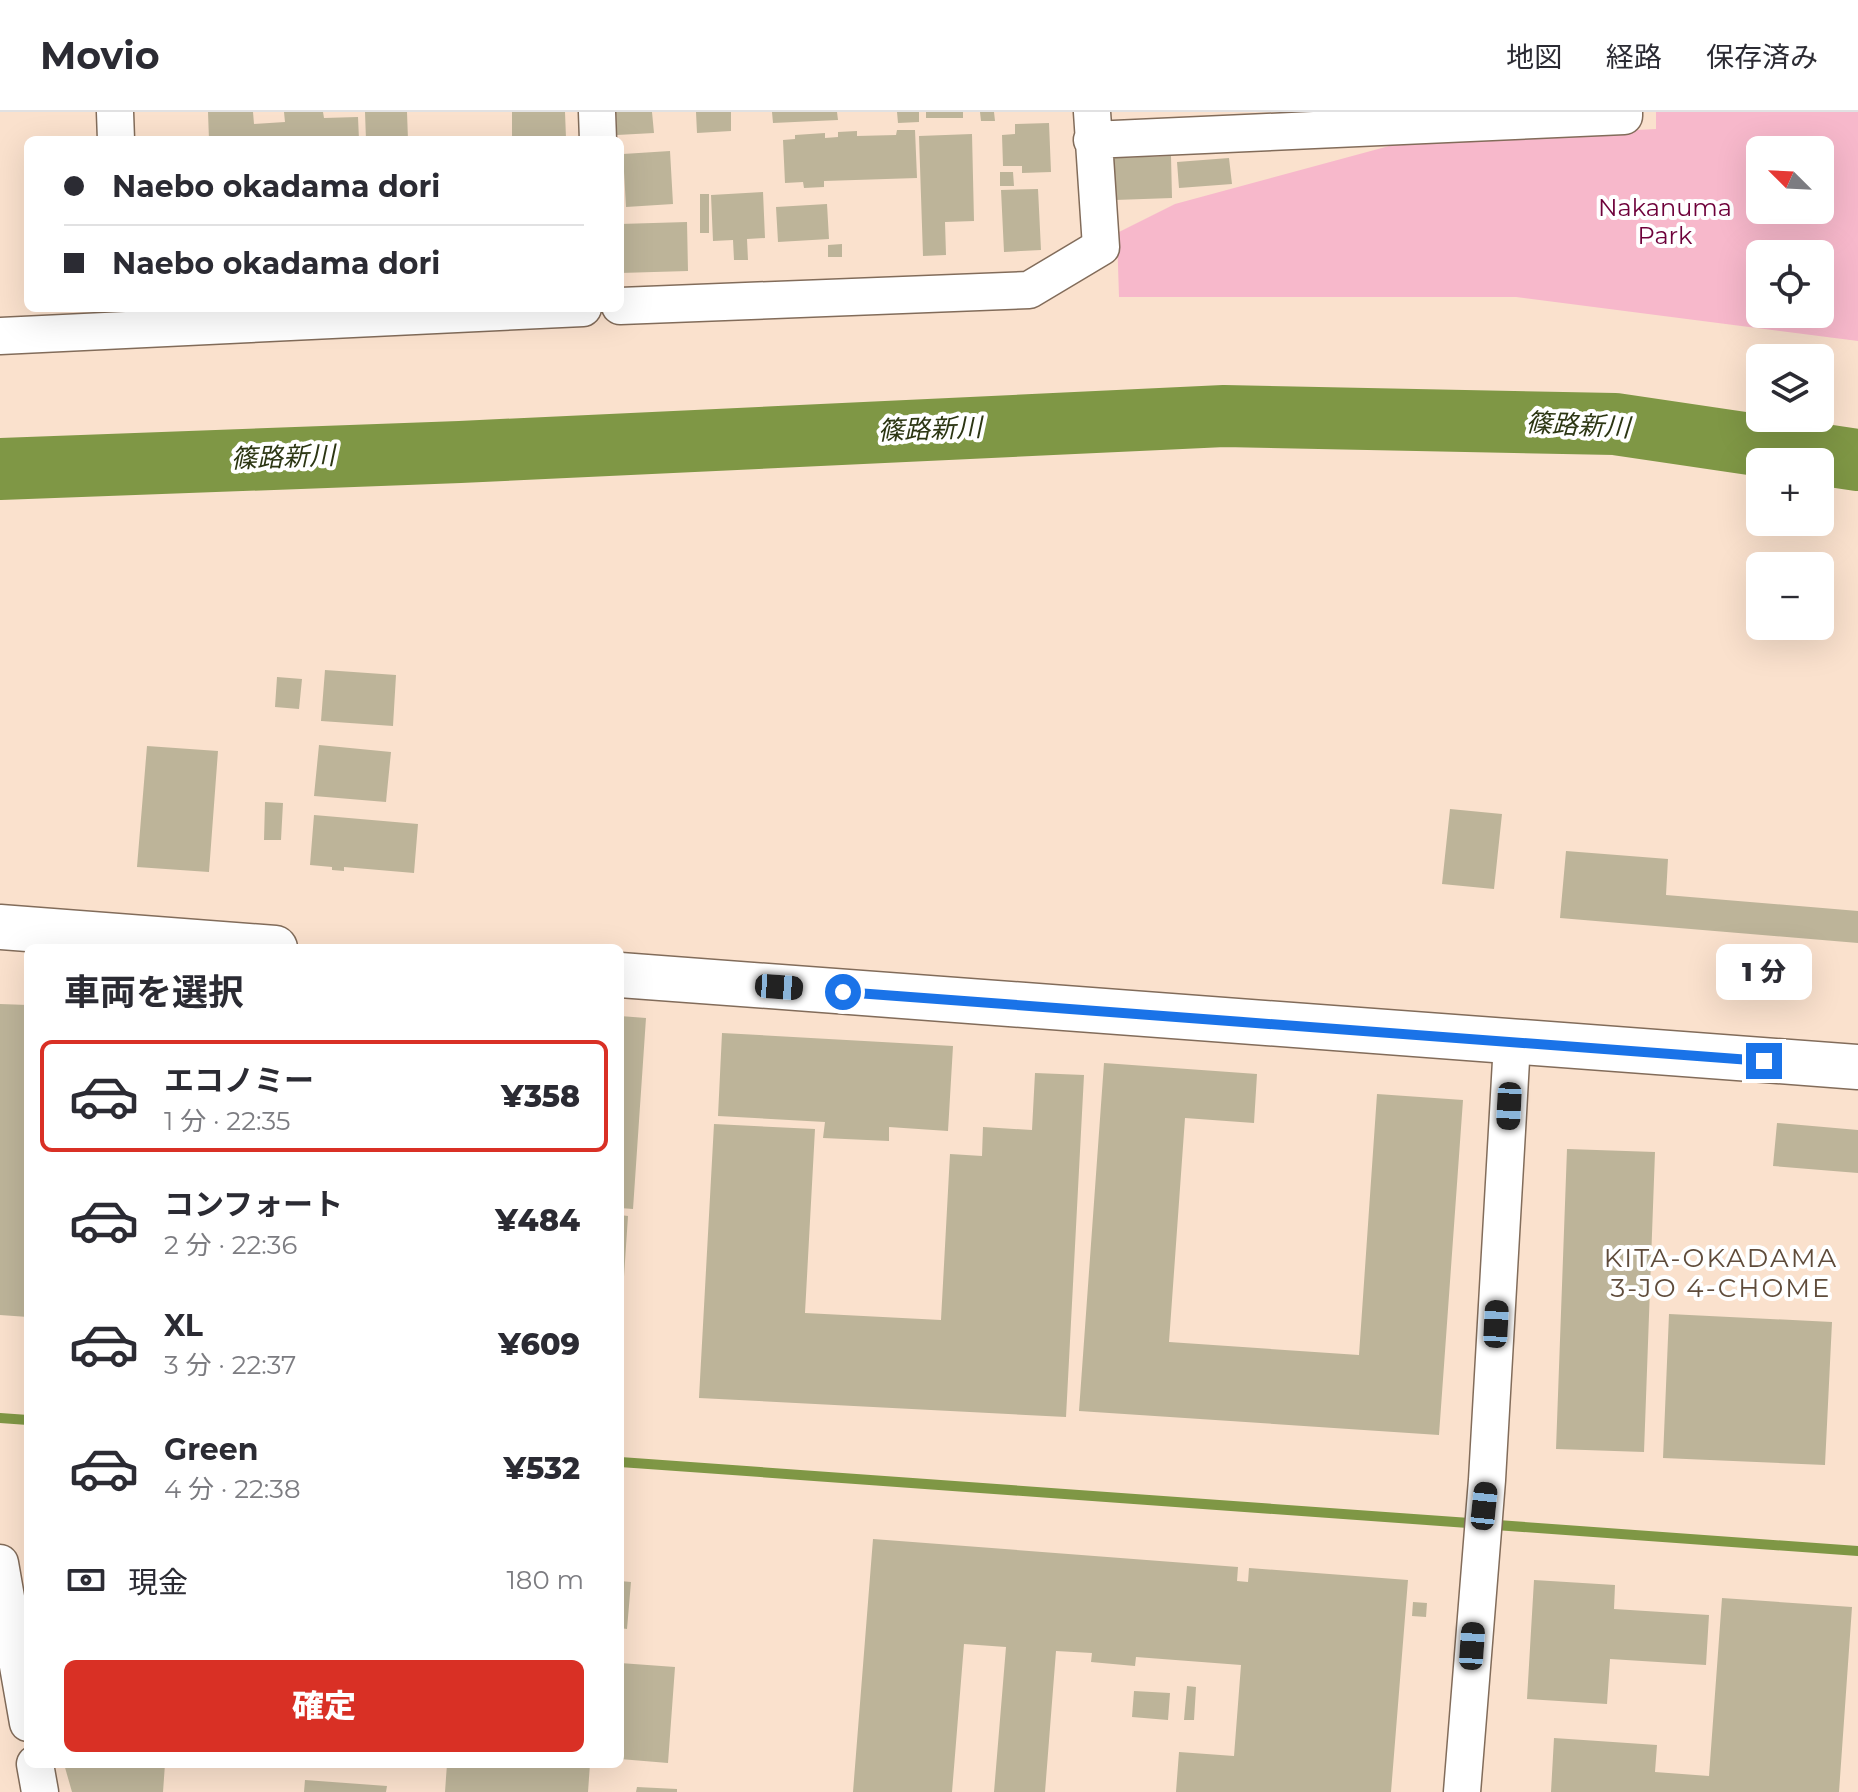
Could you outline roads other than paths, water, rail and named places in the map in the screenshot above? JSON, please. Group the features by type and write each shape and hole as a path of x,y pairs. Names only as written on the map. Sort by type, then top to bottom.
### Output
{"street":[{"path":"115,112 116,136"},
{"path":"597,112 598,136"},
{"path":"624,306 1029,290 1101,247 1092,126 1624,116 1624,112"},
{"path":"0,336 123,318 399,312"},
{"path":"0,927 223,944"},
{"path":"624,975 1858,1067"},
{"path":"1462,1792 1478,1558 1487,1480 1512,1043"},
{"path":"0,1563 24,1700"},
{"path":"36,1768 40,1792"}],"waterway":[{"name":"篠路新川","path":"0,469 460,452 1224,416 1615,424 1858,460"},
{"path":"0,1418 24,1420"},
{"path":"624,1462 1858,1551"}],"district":[{"name":"KITA-OKADAMA 3-JO 4-CHOME","path":"1721,1273"}],"park label":[{"name":"Nakanuma Park","path":"1665,222"}]}
